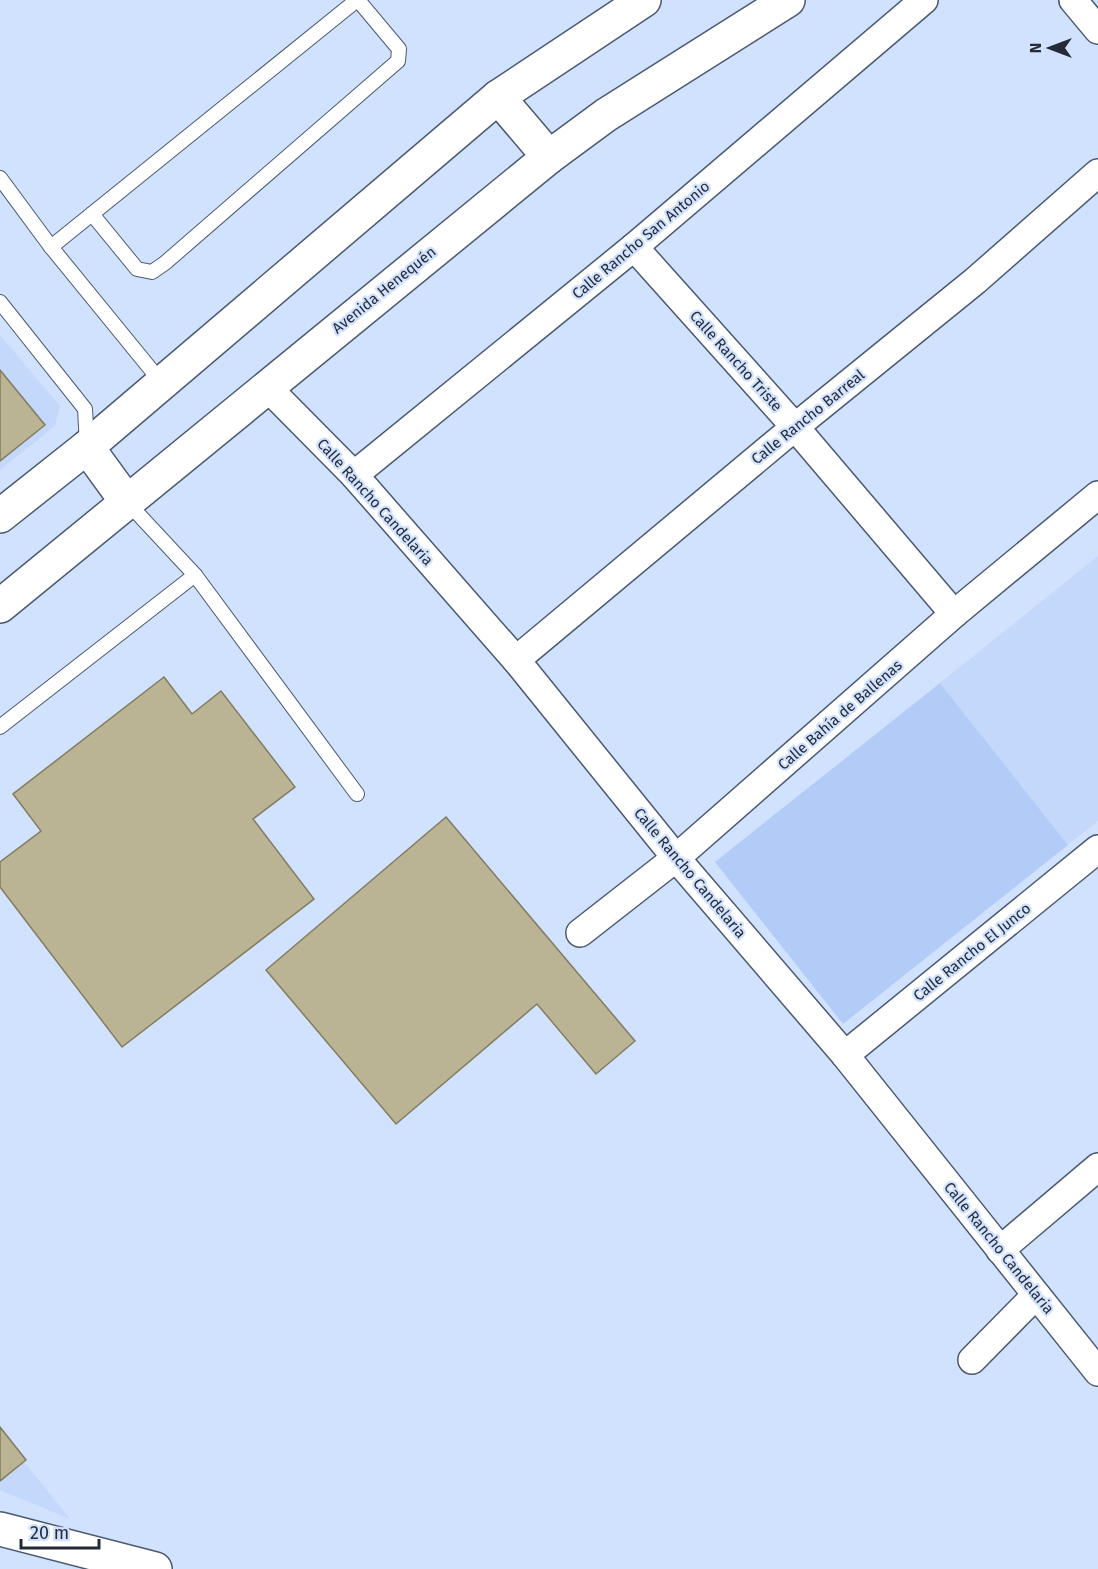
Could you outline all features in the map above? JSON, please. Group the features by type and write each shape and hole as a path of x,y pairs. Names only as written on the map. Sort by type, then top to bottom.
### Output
{"main road":[{"path":"0,516 87,447 498,97 644,0"},
{"name":"Avenida Henequén","path":"0,606 549,157 606,115 788,0"},
{"path":"498,97 549,157"},
{"path":"87,447 127,502"},
{"path":"0,1529 155,1569"}],"street":[{"name":"Calle Rancho San Antonio","path":"354,476 634,247 924,0"},
{"path":"1072,0 1098,30"},
{"name":"Calle Rancho Barreal","path":"516,660 795,427 975,281 1098,173"},
{"name":"Calle Rancho Triste","path":"634,247 795,427 954,614"},
{"name":"Calle Rancho Candelaria","path":"267,387 354,476 516,660 676,858 845,1055 1098,1372"},
{"name":"Calle Bahía de Ballenas","path":"580,933 676,858 954,614 1098,495"},
{"name":"Calle Rancho El Junco","path":"845,1055 1098,849"},
{"path":"1000,1250 1098,1167"},
{"path":"972,1360 1036,1295"}],"lane":[{"path":"51,247 357,0 399,49 398,61 152,272 137,269 92,214"},
{"path":"0,178 51,247 162,383"},
{"path":"0,302 84,409 87,447"},
{"path":"127,502 195,575 357,794"},
{"path":"0,727 195,575"}],"shaded area":[{"path":"0,335 60,406 55,426 0,470"},
{"path":"1098,556 1098,821 1068,845 940,683"},
{"path":"940,683 1068,845 843,1024 715,862"},
{"path":"0,1432 70,1519 0,1490"}],"building":[{"path":"0,370 45,425 0,461"},
{"path":"164,677 192,714 221,691 295,787 253,819 314,899 122,1047 0,887 0,862 41,831 13,794"},
{"path":"446,817 635,1041 596,1074 537,1004 396,1124 266,970"},
{"path":"0,1427 26,1460 0,1481"}]}
